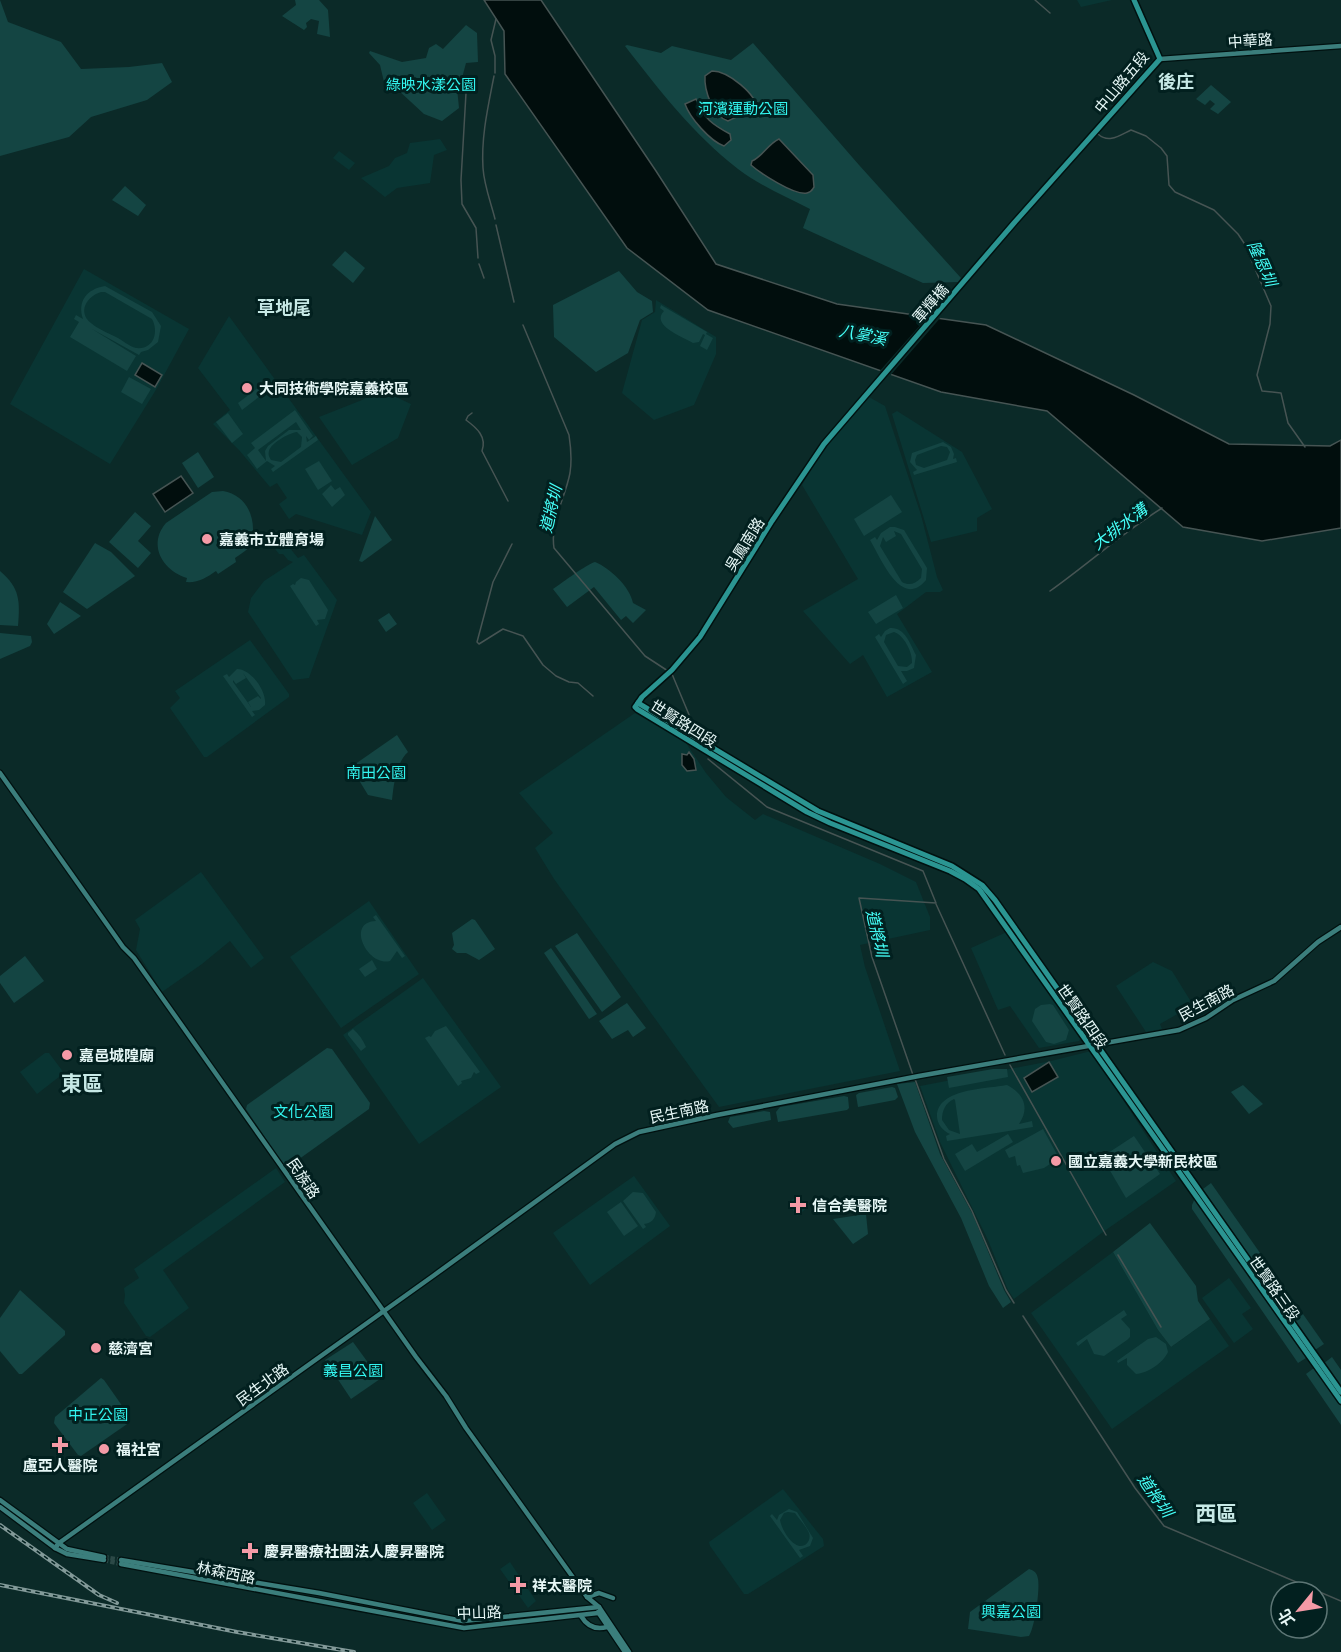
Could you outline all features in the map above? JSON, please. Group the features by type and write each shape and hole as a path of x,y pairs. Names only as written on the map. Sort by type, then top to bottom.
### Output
{"main road":[{"name":"中山路五段","path":"965,281 1160,59 1134,0"},
{"name":"中華路","path":"1160,59 1341,46"},
{"name":"軍輝橋","path":"867,395 965,281"},
{"name":"吳鳳南路","path":"638,703 670,672 707,627 815,456 867,395"},
{"name":"世賢路四段","path":"638,703 818,811 938,860 973,878 995,900 1098,1045 1193,1186 1091,1047 994,908 974,885 950,871 807,812 635,707 638,703"},
{"name":"民族路","path":"0,773 613,1632"},
{"name":"民生南路","path":"484,1239 615,1144 639,1132 919,1076 1170,1033 1206,1018 1233,1000 1274,981 1318,942 1341,927"},
{"name":"世賢路三段","path":"1193,1186 1341,1392"},
{"name":"世賢路三段","path":"1193,1186 1341,1401"},
{"name":"民生北路","path":"55,1548 484,1239"},
{"path":"0,1500 77,1552 104,1559 67,1554 55,1548 0,1508"},
{"name":"林森西路","path":"325,1594 121,1562 327,1602"},
{"path":"578,1610 585,1604 587,1597 599,1593 612,1598"},
{"name":"中山路","path":"325,1594 463,1621 597,1610"},
{"name":"中山路","path":"327,1602 380,1614 464,1628 581,1616 597,1610"},
{"name":"民族路","path":"597,1610 607,1627 613,1632"},
{"path":"525,1621 526,1615"},
{"path":"581,1616 594,1628 607,1627"},
{"path":"613,1632 627,1652"}],"shaded area":[{"path":"1077,0 1112,0 1081,7"},
{"path":"440,139 447,150 434,155 430,183 397,188 385,197 361,178 389,166 395,158 407,153 410,143"},
{"path":"339,151 355,163 349,170 333,158"},
{"path":"84,269 189,329 157,388 110,464 10,404"},
{"path":"656,300 716,337 716,354 694,405 654,420 622,393 642,320 655,312"},
{"path":"229,316 371,512 362,535 296,514 289,519 279,504 287,498 277,483 270,487 239,450 213,424 230,410 198,368"},
{"path":"381,390 411,404 398,438 352,465 319,417"},
{"path":"869,397 885,406 921,515 937,577 943,590 926,592 897,614 932,672 887,697 863,655 850,664 803,611 858,579 802,485 821,453"},
{"path":"897,411 962,452 992,509 977,518 977,531 931,542 892,414"},
{"path":"284,541 298,558 304,555 337,600 309,678 293,680 248,612 251,598 264,581 293,562 275,549"},
{"path":"250,640 289,697 204,757 170,708 180,698 175,691"},
{"path":"635,713 686,743 726,797 755,820 763,814 880,864 916,882 930,917 930,930 860,945 865,967 900,1071 719,1107 554,879 535,848 553,833 519,793"},
{"path":"201,872 264,958 251,968 230,941 162,992 136,950 140,929 135,920"},
{"path":"369,901 419,974 341,1028 290,957"},
{"path":"1007,932 1081,1037 1079,1041 1039,1048 1010,1006 998,1010 971,948"},
{"path":"1153,962 1172,971 1193,1005 1160,1024 1162,1029 1146,1032 1116,986"},
{"path":"423,978 501,1087 419,1144 343,1035"},
{"name":"國立嘉義大學新民校區","path":"1091,1051 1176,1181 1014,1299 940,1142 920,1086"},
{"path":"45,1053 49,1053 64,1073 37,1094 20,1072"},
{"path":"276,1168 285,1182 163,1270 189,1308 150,1337 146,1336 124,1303 124,1288 139,1278 134,1269"},
{"path":"634,1176 670,1226 590,1285 553,1233"},
{"name":"信合美醫院","path":"798,1195 807,1208 797,1216 788,1203"},
{"path":"1113,1252 1158,1330 1171,1347 1210,1319 1229,1346 1112,1429 1031,1313"},
{"path":"1229,1278 1251,1308 1242,1314 1253,1329 1234,1343 1202,1298"},
{"path":"783,1489 823,1539 824,1546 748,1594 744,1594 709,1542"},
{"path":"427,1493 446,1520 432,1530 413,1503"},
{"name":"祥太醫院","path":"510,1562 536,1601 528,1608 500,1569"}],"green space":[{"path":"0,0 8,22 61,42 81,69 162,63 172,82 147,100 91,117 69,137 0,156"},
{"path":"295,0 319,0 328,10 330,37 317,34 319,21 311,19 306,23 307,27 304,30 282,16 296,5"},
{"name":"綠映水漾公園","path":"466,25 477,33 478,62 466,63 457,88 459,108 442,121 424,114 397,89 384,82 380,65 369,53 370,51 402,62 426,58 429,48 436,44 443,49"},
{"name":"河濱運動公園","path":"753,43 961,278 958,282 923,283 803,228 810,209 755,180 722,156 678,111 625,46 661,53 672,46 731,60"},
{"path":"1211,85 1231,102 1218,114 1210,109 1215,104 1210,100 1205,105 1196,99"},
{"path":"125,186 146,205 138,216 112,200"},
{"path":"345,251 365,268 353,283 332,265"},
{"path":"619,271 637,292 652,301 653,312 640,320 628,353 596,372 554,337 553,305"},
{"path":"105,286 152,312 161,326 158,342 139,355 92,329 136,356 127,371 70,337 79,322 74,319 76,315 83,319 81,307 85,297","holes":["105,292 152,319 155,334 151,343 142,348 136,348 87,319 85,305 96,294"]},
{"path":"661,305 707,332 706,334 713,338 707,350 700,346 705,335 703,334 699,342 693,343 664,326 661,321 664,311 660,308"},
{"path":"129,377 151,389 142,404 121,392"},
{"path":"263,384 268,390 242,410 238,403"},
{"path":"295,410 313,436 309,440 306,436 307,442 316,436 318,440 273,472 271,469 275,466 267,461 257,469 247,455 255,448 251,443","holes":["296,422 301,430 289,430 268,446 265,451 266,461 258,450","297,432 302,437 301,447 281,462 271,460 270,448 285,436"]},
{"path":"228,413 243,434 232,443 216,422"},
{"path":"943,442 951,447 954,454 953,459 956,458 957,462 914,475 913,472 917,470 910,462 912,453","holes":["941,446 947,447 950,452 947,460 924,468 916,465 917,455"]},
{"path":"198,452 214,477 198,488 182,463"},
{"path":"319,461 332,481 318,490 305,469"},
{"path":"331,485 335,490 340,487 345,495 332,507 322,494"},
{"name":"嘉義市立體育場","path":"223,491 237,496 246,506 252,518 253,533 257,534 256,538 249,548 235,558 236,562 218,574 216,571 202,580 186,582 187,578 171,570 160,556 158,540 160,531 166,523 212,492"},
{"path":"891,495 902,512 864,536 854,519"},
{"path":"135,512 151,526 138,541 151,553 138,568 109,542"},
{"path":"375,516 392,540 362,562 359,561"},
{"path":"890,527 904,530 927,568 926,580 917,588 908,589 900,585 886,568 870,540 875,537 877,540 881,533","holes":["894,531 901,534 922,569 921,578 912,584 902,582 880,546 883,537 886,542 896,536"]},
{"path":"95,543 111,552 135,576 87,609 63,592"},
{"path":"595,562 613,573 628,591 633,603 646,610 633,623 626,616 621,620 594,587 567,607 553,589"},
{"path":"0,571 15,589 19,609 18,626 0,625"},
{"path":"301,578 309,580 328,610 325,619 317,620 319,624 316,626 290,586 295,585"},
{"path":"896,595 903,608 876,624 868,612"},
{"path":"60,602 81,616 54,634 47,624"},
{"path":"389,613 397,624 386,632 378,620"},
{"path":"890,628 900,630 916,655 914,668 901,671 907,681 903,684 875,637 879,634 881,637","holes":["894,632 898,634 911,654 912,663 907,667 898,666 884,642 886,635"]},
{"path":"0,633 31,636 32,642 30,646 0,659"},
{"path":"237,669 242,670 253,677 261,687 265,705 259,710 252,711 255,715 252,717 223,676 227,674 229,677","holes":["243,673 261,698 258,696 248,702 251,707 233,680 236,684 246,678"]},
{"name":"南田公園","path":"397,735 408,752 398,768 392,800 368,795 351,767"},
{"path":"376,915 405,956 402,958 397,951 390,961 382,961 374,957 363,944 362,929 367,923 376,921 373,917"},
{"path":"472,919 495,949 479,960 466,953 457,953 452,949 454,945 452,933"},
{"path":"577,933 621,997 602,1012 555,946"},
{"path":"551,948 597,1014 589,1019 544,953"},
{"path":"25,956 44,981 14,1003 0,983 0,976"},
{"path":"372,960 377,969 365,977 359,969"},
{"path":"627,1003 646,1028 633,1037 628,1030 612,1039 599,1021"},
{"path":"1041,1005 1053,1005 1069,1030 1066,1040 1054,1044 1046,1042 1032,1021 1035,1009"},
{"path":"446,1026 480,1072 476,1074 474,1072 471,1078 461,1081 462,1083 458,1086 425,1038 431,1037 435,1031"},
{"path":"353,1029 361,1037 366,1047 361,1051 348,1035"},
{"name":"文化公園","path":"327,1048 332,1049 370,1103 369,1109 288,1167 284,1166 246,1109 247,1105"},
{"path":"993,1069 1007,1069 1008,1077 949,1088 947,1077"},
{"path":"915,1082 940,1154 973,1215 1011,1302 1003,1308 989,1286 961,1218 915,1132 897,1084"},
{"path":"1007,1085 1018,1093 1024,1102 1024,1112 1019,1124 1032,1121 1033,1127 947,1141 946,1136 950,1134 941,1127 937,1116 939,1107 946,1100 954,1095 976,1089","holes":["955,1100 960,1134 949,1130 942,1120 946,1105"]},
{"path":"1243,1085 1263,1104 1249,1114 1231,1092"},
{"path":"895,1088 898,1097 895,1100 858,1107 856,1095 859,1093"},
{"path":"848,1097 849,1108 847,1110 778,1122 776,1112 780,1107"},
{"path":"770,1112 771,1120 733,1128 728,1122 730,1117"},
{"path":"1043,1129 1059,1158 1044,1168 1023,1173 1020,1165 1017,1166 1015,1156 1009,1158 1005,1150"},
{"path":"1008,1134 1013,1142 965,1171 955,1154 972,1144 977,1152"},
{"path":"1134,1136 1160,1174 1126,1198 1102,1157"},
{"path":"1211,1183 1324,1344 1315,1350 1203,1189"},
{"path":"633,1192 643,1193 656,1212 653,1220 644,1224 646,1227 643,1229 623,1201"},
{"path":"1195,1198 1306,1358 1298,1363 1192,1209"},
{"path":"621,1202 638,1226 624,1236 607,1212"},
{"path":"866,1214 868,1234 853,1244 833,1219"},
{"path":"1150,1223 1196,1286 1198,1301 1210,1319 1171,1347 1158,1330 1113,1252"},
{"path":"20,1290 65,1331 65,1335 22,1374 19,1374 0,1351 0,1318"},
{"path":"1124,1310 1127,1315 1121,1319 1130,1329 1130,1337 1127,1340 1104,1356 1094,1354 1087,1339 1078,1346 1076,1343"},
{"path":"1156,1337 1166,1344 1168,1352 1155,1367 1136,1374 1127,1365 1127,1358 1118,1363 1117,1361 1148,1339"},
{"name":"義昌公園","path":"353,1342 380,1379 351,1399 325,1360"},
{"path":"1332,1357 1341,1370 1341,1389 1323,1364"},
{"path":"1314,1368 1341,1406 1341,1425 1306,1374"},
{"name":"中正公園","path":"101,1378 130,1417 130,1422 81,1456 54,1423 55,1417"},
{"path":"789,1509 797,1512 813,1538 810,1546 799,1550 803,1556 800,1558 770,1516 772,1514 777,1520 779,1515","holes":["784,1513 795,1513 810,1536 804,1546 798,1546 792,1542 785,1533 780,1520"]},
{"name":"興嘉公園","path":"1029,1569 1034,1571 1038,1577 1038,1599 1029,1636 1021,1637 968,1629 970,1612"}],"water":[{"name":"八掌溪","path":"484,0 541,0 716,264 837,304 986,325 1134,395 1229,444 1330,446 1341,440 1341,528 1262,541 1183,527 1047,411 941,392 708,310 627,248 505,74 504,31"},
{"path":"712,71 726,75 741,85 753,98 758,111 745,113 728,121 718,114 710,102 706,88 705,76"},
{"path":"696,99 709,120 730,134 731,140 724,146 707,134 688,110 685,104"},
{"path":"779,139 813,175 812,191 802,193 786,188 751,165 752,161"},
{"path":"142,363 162,375 155,387 135,375"},
{"path":"181,476 193,493 165,512 153,494"},
{"path":"689,752 694,759 696,770 687,771 682,765 682,754 687,755"},
{"path":"1049,1062 1058,1077 1032,1092 1024,1078"}],"pier":[{"path":"930,314 942,316 889,377 878,373"}],"waterway":[{"name":"隆恩圳","path":"1035,0 1050,13"},
{"name":"道將圳","path":"495,73 495,56 491,40 496,19"},
{"name":"道將圳","path":"494,76 485,122 483,168 495,219"},
{"path":"466,93 461,180 462,204 476,228 478,258"},
{"name":"隆恩圳","path":"1098,134 1110,138 1131,130 1146,136 1167,156 1169,185 1175,192 1214,210 1244,243 1271,306 1270,324 1257,375 1262,391 1281,393 1288,423 1305,447"},
{"name":"道將圳","path":"496,225 514,302"},
{"path":"479,264 484,278"},
{"name":"道將圳","path":"523,325 570,440 570,473 556,519 554,548 645,656 668,671"},
{"path":"472,413 466,420 482,437 482,451 508,501"},
{"name":"大排水溝","path":"1050,591 1162,508"},
{"path":"512,544 493,582 477,642 479,644 503,629 523,636 543,665 556,676 578,683 593,696"},
{"name":"道將圳","path":"672,674 695,729"},
{"name":"道將圳","path":"708,759 767,807 923,871 936,903 859,898 872,957 913,1075"},
{"path":"936,904 1005,1055"},
{"path":"1010,1065 1106,1235"},
{"name":"道將圳","path":"915,1079 944,1159 972,1211 1006,1290 1014,1303"},
{"path":"1118,1255 1161,1327"},
{"name":"道將圳","path":"1023,1316 1135,1488 1164,1526 1341,1601"}],"tunnel":[{"path":"104,1557 121,1560"},
{"path":"104,1560 121,1564"}],"railway":[{"path":"0,1525 99,1595 117,1603"},
{"path":"0,1585 237,1632 354,1652"}],"place":[{"name":"大同技術學院嘉義校區","path":"247,388"},
{"name":"嘉義市立體育場","path":"207,539"},
{"name":"嘉邑城隍廟","path":"67,1055"},
{"name":"國立嘉義大學新民校區","path":"1056,1161"},
{"name":"信合美醫院","path":"798,1205"},
{"name":"慈濟宮","path":"96,1348"},
{"name":"盧亞人醫院","path":"60,1445"},
{"name":"福社宮","path":"104,1449"},
{"name":"慶昇醫療社團法人慶昇醫院","path":"250,1551"},
{"name":"祥太醫院","path":"518,1585"}],"district":[{"name":"後庄","path":"1176,81"},
{"name":"草地尾","path":"284,307"},
{"name":"東區","path":"82,1082"},
{"name":"西區","path":"1216,1512"}]}
